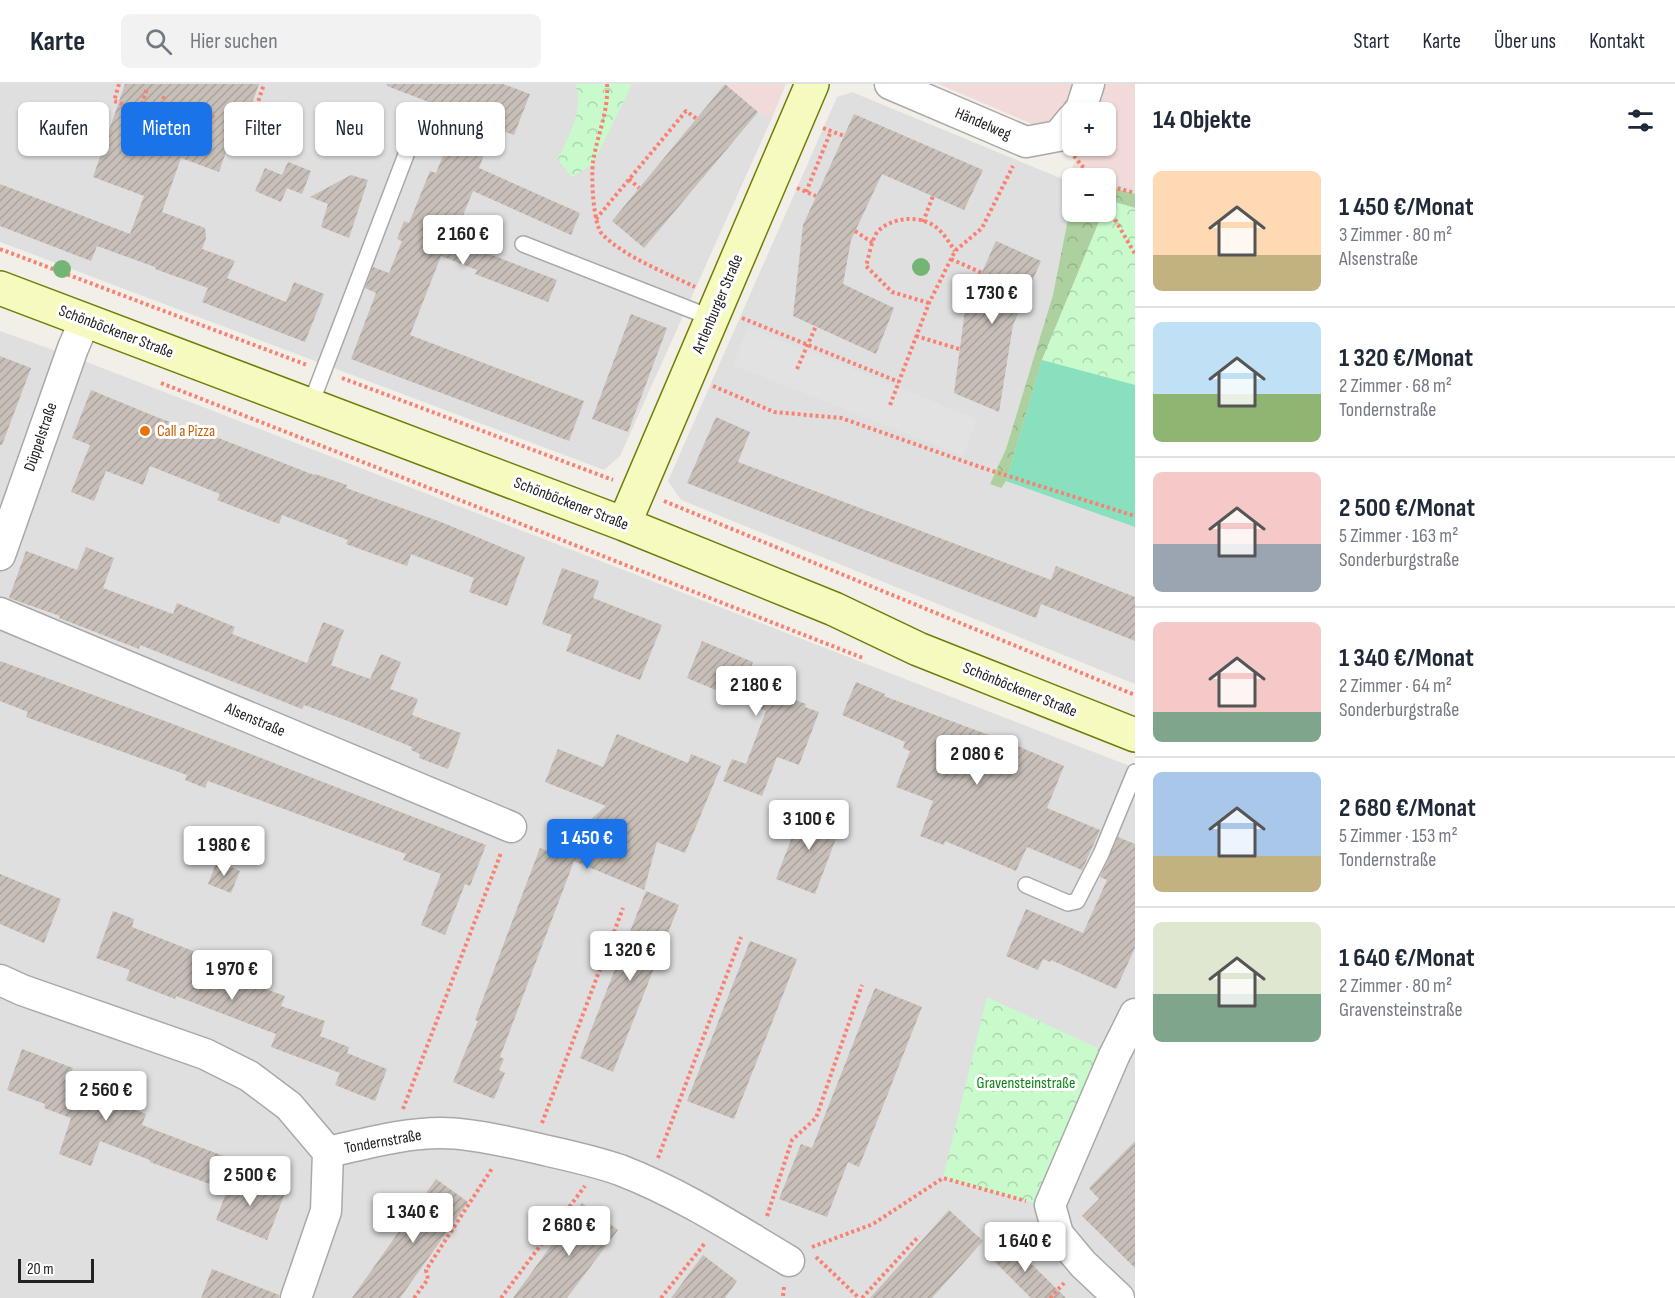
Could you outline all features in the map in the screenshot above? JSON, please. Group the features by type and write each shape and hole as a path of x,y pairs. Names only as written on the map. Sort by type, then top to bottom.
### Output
{"main road":[{"name":"Artlenburger Straße","path":"624,524 812,84"},
{"name":"Schönböckener Straße","path":"0,288 624,524 834,609 918,649 1135,735"}],"street":[{"name":"Händelweg","path":"890,84 1026,142 1058,136 1062,131"},
{"path":"1082,102 1089,84"},
{"name":"Düppelstraße","path":"0,555 85,320"},
{"name":"Alsenstraße","path":"0,613 511,827"},
{"name":"Tondernstraße","path":"0,980 22,990 205,1054 249,1076 289,1106 328,1152 393,1138 442,1133 521,1145 619,1170 705,1210 789,1261"},
{"path":"1119,1298 1083,1264 1058,1234 1050,1205 1114,1056 1135,1014"},
{"path":"296,1298 326,1211 328,1152"}],"lane":[{"path":"310,406 406,156"},
{"path":"523,244 716,308"},
{"path":"1026,885 1068,903 1077,901 1101,854 1135,772"}],"path":[{"path":"119,84 114,101 121,103"},
{"path":"258,102 264,84"},
{"path":"607,84 608,96 593,164 596,220 601,233 626,252 716,308 899,382"},
{"path":"143,102 147,88"},
{"path":"162,102 165,94"},
{"path":"596,220 686,111 697,119"},
{"path":"212,117 214,112"},
{"path":"806,192 829,130 844,136"},
{"path":"890,405 929,303 955,251 982,228 1026,142"},
{"path":"629,179 639,188"},
{"path":"1116,188 1135,193"},
{"path":"798,189 816,196"},
{"path":"923,222 933,196"},
{"path":"929,303 892,292 866,266 877,233 892,222 914,220 929,222 942,233 955,251"},
{"path":"1116,221 1135,254"},
{"path":"855,231 873,243"},
{"path":"951,259 982,273"},
{"path":"797,369 816,326"},
{"path":"916,336 959,349"},
{"path":"687,374 774,412 841,418 986,469 1135,516"},
{"path":"160,383 669,581"},
{"path":"638,490 1135,695"},
{"path":"393,1138 511,827"},
{"path":"414,1298 428,1279 426,1270 521,1145 623,908"},
{"path":"649,1184 741,937"},
{"path":"758,1242 792,1140 816,1118 862,985"},
{"path":"501,1298 601,1165"},
{"path":"919,1236 860,1298 808,1249 873,1224 943,1178 1023,1201 1050,1205"},
{"path":"661,1298 722,1221"}],"shaded area":[{"path":"0,84 725,84 758,112 772,118 620,456 604,470 0,242"},
{"path":"725,84 786,84 772,118 758,112"},
{"path":"938,84 1135,84 1135,188 1116,183 1116,168 1072,168 1078,156 1116,156 1116,102 1062,102 1062,137"},
{"path":"852,92 1062,179 1062,222 1116,222 1116,183 1135,188 1135,684 681,500 668,481 837,97"},
{"path":"748,327 977,419 963,456 733,365"},
{"path":"0,331 84,361 1135,768 1135,1298 0,1298"}],"green space":[{"path":"575,84 632,84 593,164 572,177 558,160 577,113 578,93"},
{"path":"1116,189 1135,194 1135,208 1116,202"},
{"path":"1116,202 1135,208 1135,385 1042,360 1099,222 1116,222"},
{"path":"1067,222 1099,222 1042,360 1006,481 1001,488 990,484 1006,449 1053,295"},
{"path":"1042,360 1135,385 1135,527 1006,481"},
{"name":"Gravensteinstraße","path":"987,997 1104,1051 1034,1203 943,1178"}],"building":[{"path":"125,84 259,84 253,102 224,102 225,156 219,172 181,158 162,212 205,228 206,238 202,249 235,261 227,278 286,302 294,282 324,294 305,342 202,302 208,288 155,269 155,267 97,246 91,261 0,226 0,184 130,234 144,196 93,177 100,156 109,156 109,130"},
{"path":"387,84 503,84 530,94 514,135 505,132 505,102 429,102 387,86"},
{"path":"725,84 758,112 644,248 612,221"},
{"path":"854,114 983,170 964,210 882,174 851,240 843,284 894,308 876,354 793,316 803,225"},
{"path":"443,156 484,156 479,168 580,213 571,235 473,191 453,240 557,280 548,302 475,274 477,270 441,256 410,335 584,401 569,441 351,359 376,293 365,288 373,267 389,273 402,241 397,239 404,221 409,223 430,171 436,173"},
{"path":"288,162 311,171 302,194 287,188 281,202 255,191 265,168 282,175"},
{"path":"351,175 368,180 349,238 321,227 328,204 310,197"},
{"path":"996,241 1041,261 1013,325 999,412 954,393 965,310"},
{"path":"631,314 667,328 628,432 592,419"},
{"path":"0,356 31,368 2,445 0,445"},
{"path":"91,390 186,428 187,426 314,475 347,485 346,488 441,522 525,557 507,606 469,592 474,578 411,554 407,566 346,544 348,540 282,515 279,524 217,500 220,494 150,466 143,485 106,471 94,501 71,492 90,445 72,438"},
{"path":"716,417 750,432 738,462 1051,580 1056,566 1135,597 1135,641 1041,604 1036,618 687,483"},
{"path":"86,547 114,558 103,588 173,614 177,603 235,627 232,634 307,663 323,622 344,630 331,665 370,679 381,654 401,662 390,689 418,699 412,715 461,733 448,769 419,758 420,754 411,750 412,747 348,721 304,705 302,709 140,645 139,649 59,618 60,616 9,598 26,551 77,570"},
{"path":"562,568 599,581 593,598 662,625 640,680 566,651 572,635 542,624"},
{"path":"702,641 753,662 745,681 806,704 805,707 819,712 799,765 777,757 762,796 723,781 732,759 746,764 766,711 687,678"},
{"path":"0,661 173,724 486,845 470,886 465,884 445,935 421,925 441,874 403,860 406,854 208,781 205,788 185,780 187,775 26,717 28,712 0,701"},
{"path":"856,682 885,694 884,696 1013,744 1064,766 1047,808 1100,830 1082,870 1027,847 1016,871 945,841 944,845 920,836 933,801 896,787 910,751 903,748 905,742 842,715"},
{"path":"617,734 688,763 691,754 721,766 685,853 657,842 644,890 574,861 500,1057 504,1059 499,1070 505,1073 494,1099 453,1082 478,1021 475,1020 540,848 552,853 606,806 545,782 558,749 603,767"},
{"path":"803,808 842,823 815,894 776,879"},
{"path":"1118,837 1135,844 1135,948 1116,989 1051,960 1050,962 1043,959 1038,970 1006,956 1026,909 1083,933 1107,880 1100,877"},
{"path":"217,861 240,871 231,893 208,884"},
{"path":"0,874 61,899 44,943 0,924"},
{"path":"646,891 679,905 613,1072 580,1058"},
{"path":"113,911 134,919 132,927 218,961 214,970 285,996 281,1006 325,1021 320,1036 349,1047 347,1053 387,1069 375,1101 335,1085 340,1073 271,1047 276,1034 176,996 175,999 126,980 130,970 96,958"},
{"path":"750,941 797,959 734,1119 687,1101"},
{"path":"875,988 922,1007 859,1167 848,1162 827,1217 779,1199 801,1144 812,1148"},
{"path":"22,1049 73,1068 67,1085 146,1114 142,1125 226,1157 215,1186 100,1141 91,1166 59,1154 71,1118 44,1108 45,1104 7,1090"},
{"path":"1135,1141 1135,1268 1082,1216 1099,1199 1089,1188"},
{"path":"233,1174 285,1193 267,1240 216,1220"},
{"path":"436,1179 468,1202 400,1298 352,1298"},
{"path":"582,1203 618,1230 567,1298 513,1298"},
{"path":"949,1210 983,1241 932,1298 870,1298"},
{"path":"1004,1237 1066,1298 1031,1298 994,1261"},
{"path":"703,1255 737,1281 725,1298 671,1298"},
{"path":"212,1269 279,1295 279,1298 201,1298"}],"place":[{"name":"Call a Pizza","path":"145,431"}]}
